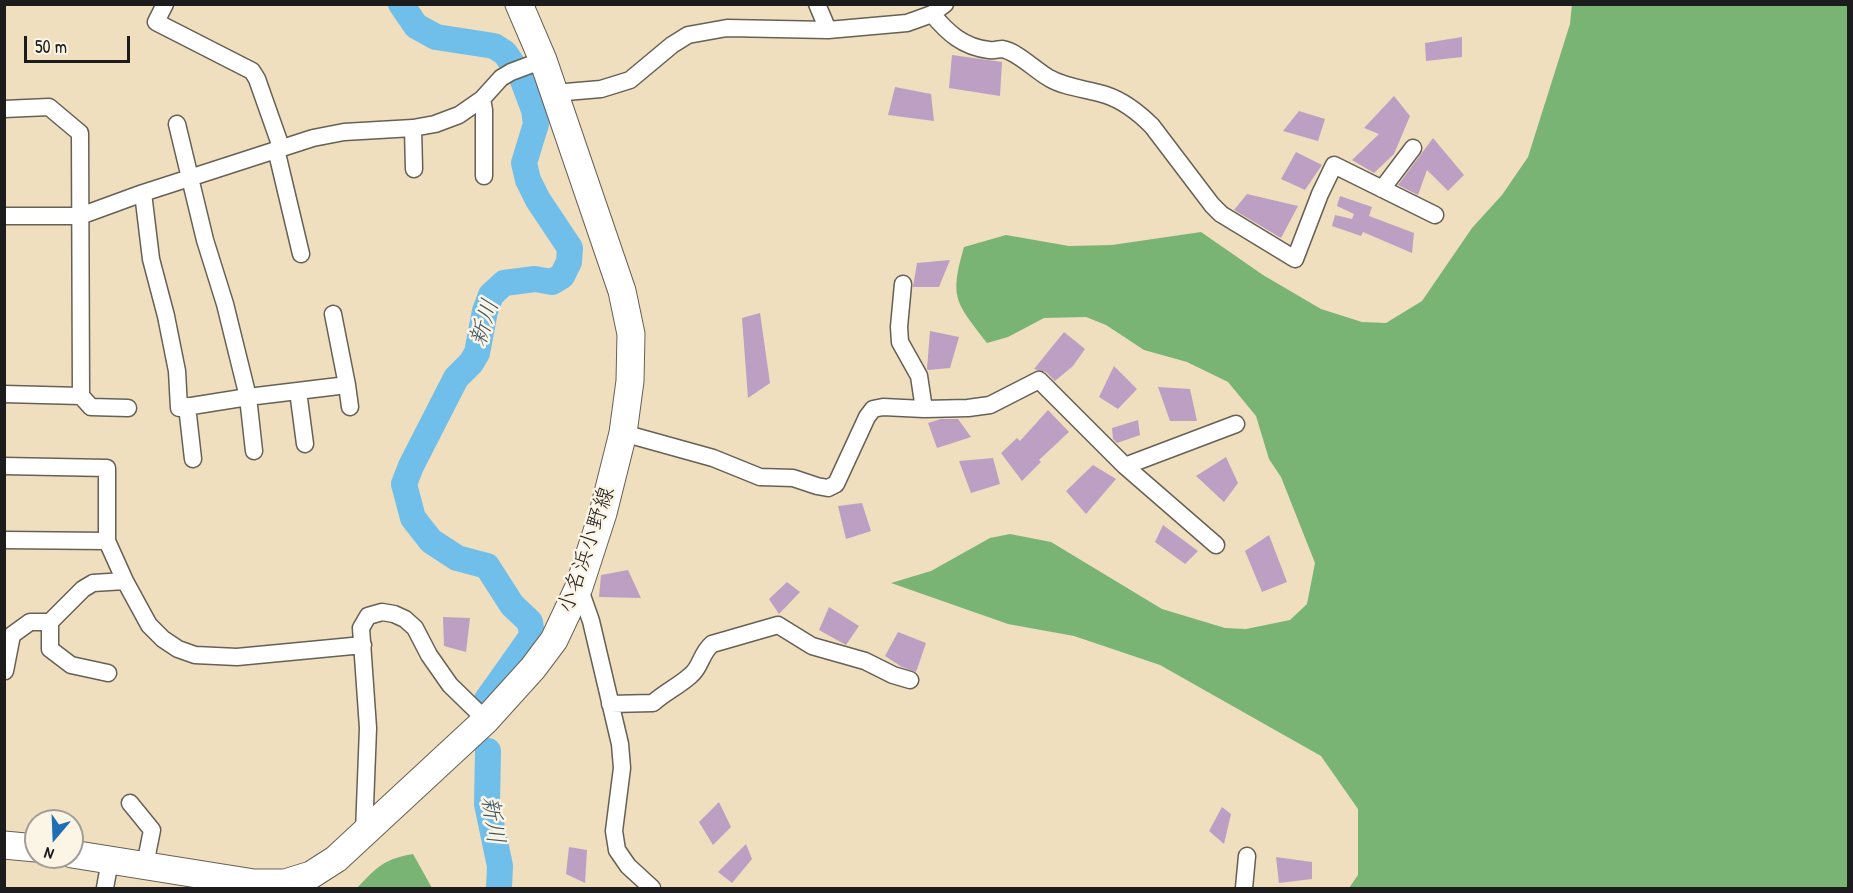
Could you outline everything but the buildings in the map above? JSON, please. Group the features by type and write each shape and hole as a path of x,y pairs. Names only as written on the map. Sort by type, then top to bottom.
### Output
{"main road":[{"name":"小名浜小野線","path":"84,856 254,883 285,883 310,875 336,859 486,720 533,668 554,640 579,587 603,513 623,433 630,381 631,334 622,291 554,93 537,62 519,4"},
{"path":"4,845 24,848"}],"street":[{"path":"165,4 156,22 252,71 257,78 278,148 301,254"},
{"path":"818,4 828,30"},
{"path":"554,93 601,89 630,80 672,45 688,35 727,28 828,30 907,23 939,9 944,29 958,40 974,48 992,51 1002,49 1050,79 1119,100 1141,115 1217,210 1295,259 1320,194 1334,165 1435,215"},
{"path":"4,216 80,216 143,193 313,138 344,132 413,128 435,124 459,115 482,99 501,78 537,62"},
{"path":"482,99 484,176"},
{"path":"4,110 49,107 80,133 81,396 91,407 128,408"},
{"path":"177,124 205,240 225,304 248,397 254,451"},
{"path":"413,128 414,170"},
{"path":"1382,189 1413,148"},
{"path":"143,193 151,259 177,371 179,408 347,385"},
{"path":"903,284 900,342 916,366 924,409"},
{"path":"333,314 350,407"},
{"path":"623,433 713,458 760,477 794,478 828,488 837,484 867,417 873,409 883,407 968,408 990,405 1039,380 1125,466 1216,545"},
{"path":"298,391 306,444"},
{"path":"4,394 81,396"},
{"path":"187,406 193,459"},
{"path":"1125,466 1236,424"},
{"path":"4,465 107,468 107,541 149,625 163,639 178,649 195,655 237,657 363,645"},
{"path":"4,540 107,541"},
{"path":"108,673 71,665 50,648 50,622 83,589 93,583 125,581"},
{"path":"579,587 591,621 620,744 622,768 614,831 617,849 628,866 652,888"},
{"path":"364,832 368,728 361,628 368,616 382,612 405,619 415,627 429,655 450,685 486,720"},
{"path":"5,671 12,635 30,622 50,622"},
{"path":"610,704 653,703 663,693 693,675 704,651 712,644 778,625 812,646 865,661 909,680"},
{"path":"130,803 152,830 145,865"},
{"path":"1244,888 1247,856"},
{"path":"105,888 110,860"}],"green space":[{"path":"1572,4 1848,5 1848,888 1349,888 1358,875 1358,809 1321,756 1160,665 1074,636 1008,624 891,583 931,571 990,538 1010,534 1051,542 1162,609 1225,628 1246,629 1290,620 1307,604 1315,563 1281,477 1269,459 1256,416 1228,382 1187,362 1144,350 1106,325 1086,317 1044,318 1008,337 987,343 968,318 958,299 957,278 964,247 1006,235 1069,246 1112,245 1201,232 1263,275 1321,309 1362,322 1386,323 1422,301 1472,228 1502,195 1528,157 1570,24"},
{"path":"413,854 432,888 357,888 388,861"}],"waterway":[{"name":"新川","path":"401,4 416,26 436,37 494,46 505,53 522,78 534,110 536,124 524,163 528,180 538,200 570,248 569,262 562,276 552,282 535,279 504,283 491,295 485,311 477,353 471,363 456,378 404,484 413,518 431,541 457,558 487,566 512,605 530,622 532,636 486,701"},
{"name":"新川","path":"488,751 487,804 500,866 499,888"}]}
